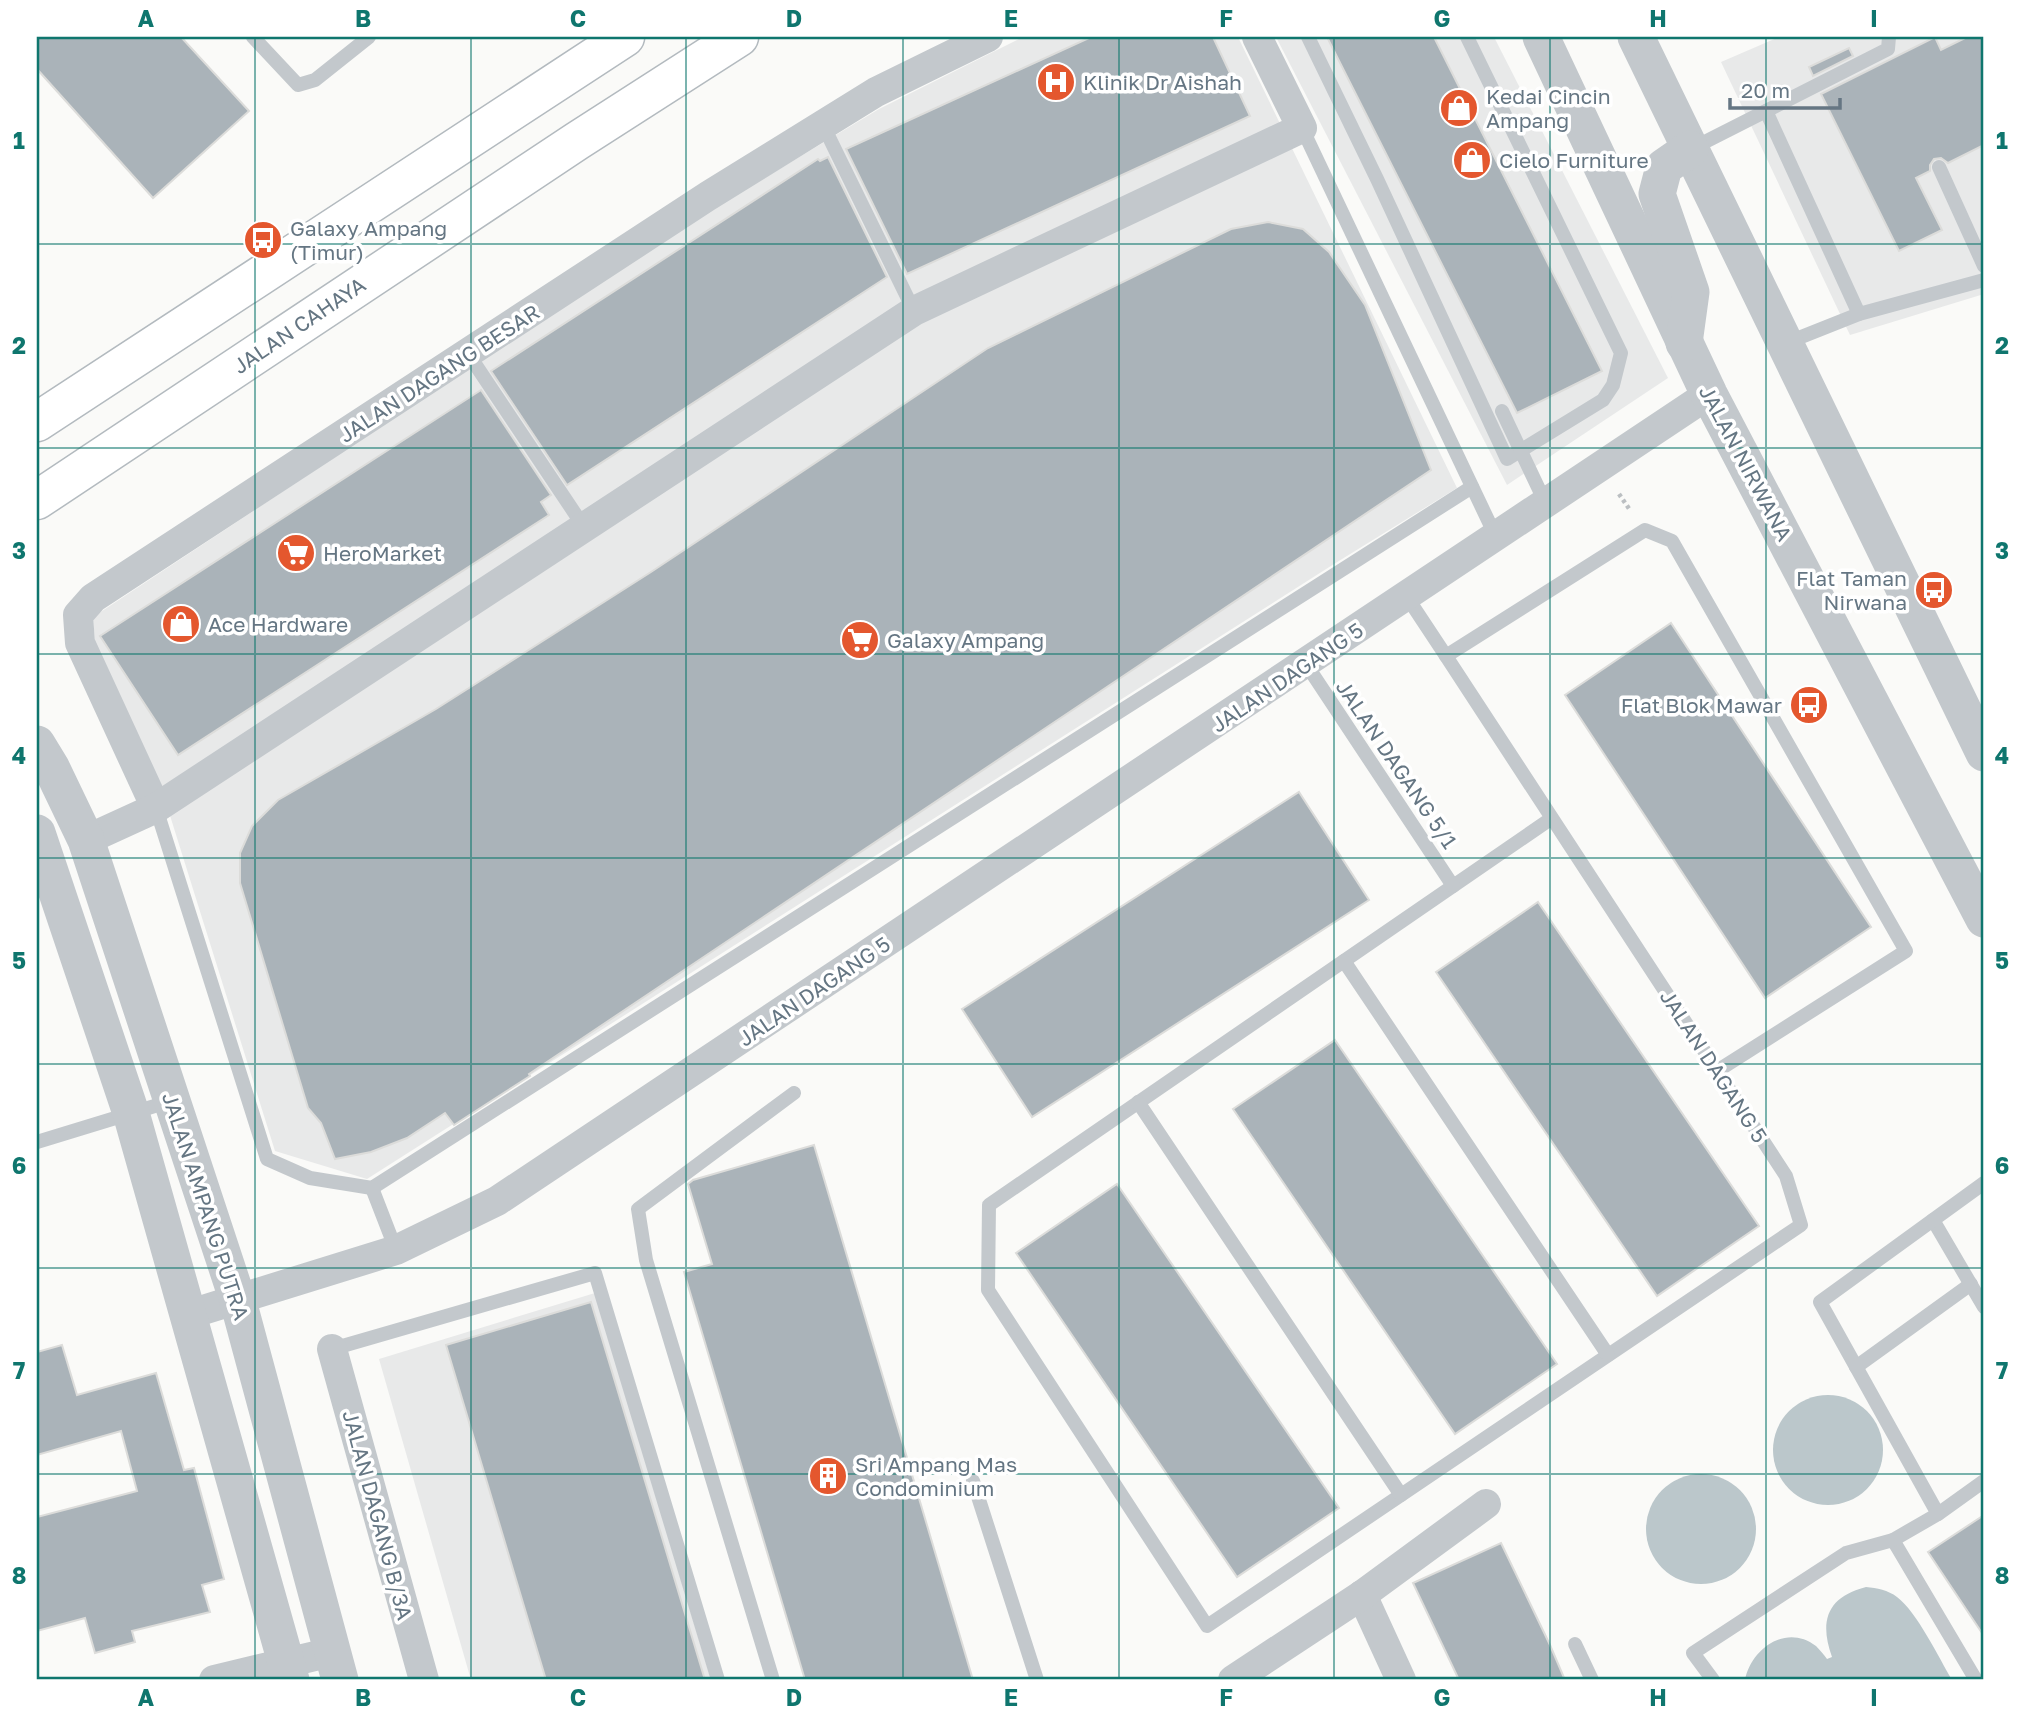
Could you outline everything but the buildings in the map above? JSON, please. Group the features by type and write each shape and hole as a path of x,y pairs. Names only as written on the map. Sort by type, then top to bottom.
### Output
{"main road":[{"path":"37,422 625,37"},
{"name":"JALAN CAHAYA","path":"37,500 565,149 739,37"}],"street":[{"name":"JALAN DAGANG BESAR","path":"156,808 80,643 78,615 93,598 469,355 708,196 876,92 988,37"},
{"path":"86,840 156,808 914,312 1301,128 1257,37"},
{"name":"JALAN NIRWANA","path":"1541,37 1709,394 1984,919"},
{"path":"1636,37 1984,753"},
{"path":"1684,343 1691,292 1657,194 1664,167 1690,149"},
{"name":"JALAN DAGANG 5","path":"187,1315 396,1250 497,1201 1709,394"},
{"name":"JALAN AMPANG PUTRA","path":"37,744 86,840 238,1301 336,1666"},
{"name":"JALAN AMPANG PUTRA","path":"37,833 131,1113 289,1672"},
{"name":"JALAN DAGANG B/3A","path":"332,1349 424,1680"},
{"path":"1233,1680 1362,1595 1486,1504"},
{"path":"1362,1595 1401,1680"},
{"path":"214,1680 336,1666"}],"lane":[{"path":"253,37 298,85 316,80 369,37"},
{"path":"1308,37 1507,458 1521,452 1603,400 1612,385 1621,353 1467,37"},
{"path":"1690,149 1889,48"},
{"path":"1766,111 1859,314"},
{"path":"822,125 914,312"},
{"path":"1301,128 1496,537"},
{"path":"1939,167 1984,266"},
{"path":"1785,343 1859,314 1984,280"},
{"path":"469,355 584,527"},
{"path":"1502,411 1545,502"},
{"path":"156,808 267,1159 310,1178 372,1188 1472,488"},
{"path":"1447,656 1645,530 1672,541 1906,951 1717,1071"},
{"name":"JALAN DAGANG 5","path":"1407,597 1786,1176 1801,1225 1608,1355"},
{"name":"JALAN DAGANG 5/1","path":"1306,664 1453,887"},
{"path":"1344,961 1608,1355 1207,1626 988,1290 989,1205 1552,818"},
{"path":"773,1680 646,1260 638,1209 794,1093"},
{"path":"37,1142 172,1101"},
{"path":"1138,1102 1401,1495"},
{"path":"1938,1514 1820,1302 1984,1182"},
{"path":"372,1188 396,1250"},
{"path":"1933,1220 1984,1307"},
{"path":"332,1349 595,1273 718,1680"},
{"path":"1856,1367 1970,1284"},
{"path":"973,1481 1037,1680"},
{"path":"1713,1680 1693,1653 1846,1553 1893,1540 1938,1514 1984,1481"},
{"path":"1893,1540 1976,1680"},
{"path":"1575,1644 1592,1680"}],"path":[{"path":"1599,468 1645,530"}],"shaded area":[{"path":"1023,37 1238,37 1457,488 367,1179 275,1151 162,790 95,642 93,617 678,230 879,109"},
{"path":"1276,37 1494,37 1668,378 1507,485"},
{"path":"1779,37 1984,37 1984,294 1850,335 1721,62"},
{"path":"595,1293 711,1680 471,1680 379,1359"},
{"path":"1828,1395 1849,1399 1867,1411 1879,1429 1883,1450 1879,1471 1867,1489 1849,1501 1828,1505 1807,1501 1789,1489 1777,1471 1773,1450 1777,1429 1789,1411 1807,1399"},
{"path":"1701,1474 1722,1478 1740,1490 1752,1508 1756,1529 1752,1550 1740,1568 1722,1580 1701,1584 1680,1580 1662,1568 1650,1550 1646,1529 1650,1508 1662,1490 1680,1478"},
{"path":"1866,1587 1890,1593 1905,1604 1920,1624 1952,1680 1745,1680 1754,1658 1782,1638 1805,1640 1816,1646 1827,1659 1832,1657 1826,1632 1829,1612 1842,1597"}],"place":[{"name":"Klinik Dr Aishah","path":"1056,82"},
{"name":"Kedai Cincin Ampang","path":"1459,108"},
{"name":"Cielo Furniture","path":"1472,160"},
{"name":"Galaxy Ampang (Timur)","path":"263,240"},
{"name":"HeroMarket","path":"296,553"},
{"name":"Flat Taman Nirwana","path":"1934,590"},
{"name":"Ace Hardware","path":"181,624"},
{"name":"Galaxy Ampang","path":"860,640"},
{"name":"Flat Blok Mawar","path":"1809,705"},
{"name":"Sri Ampang Mas Condominium","path":"828,1476"}]}
